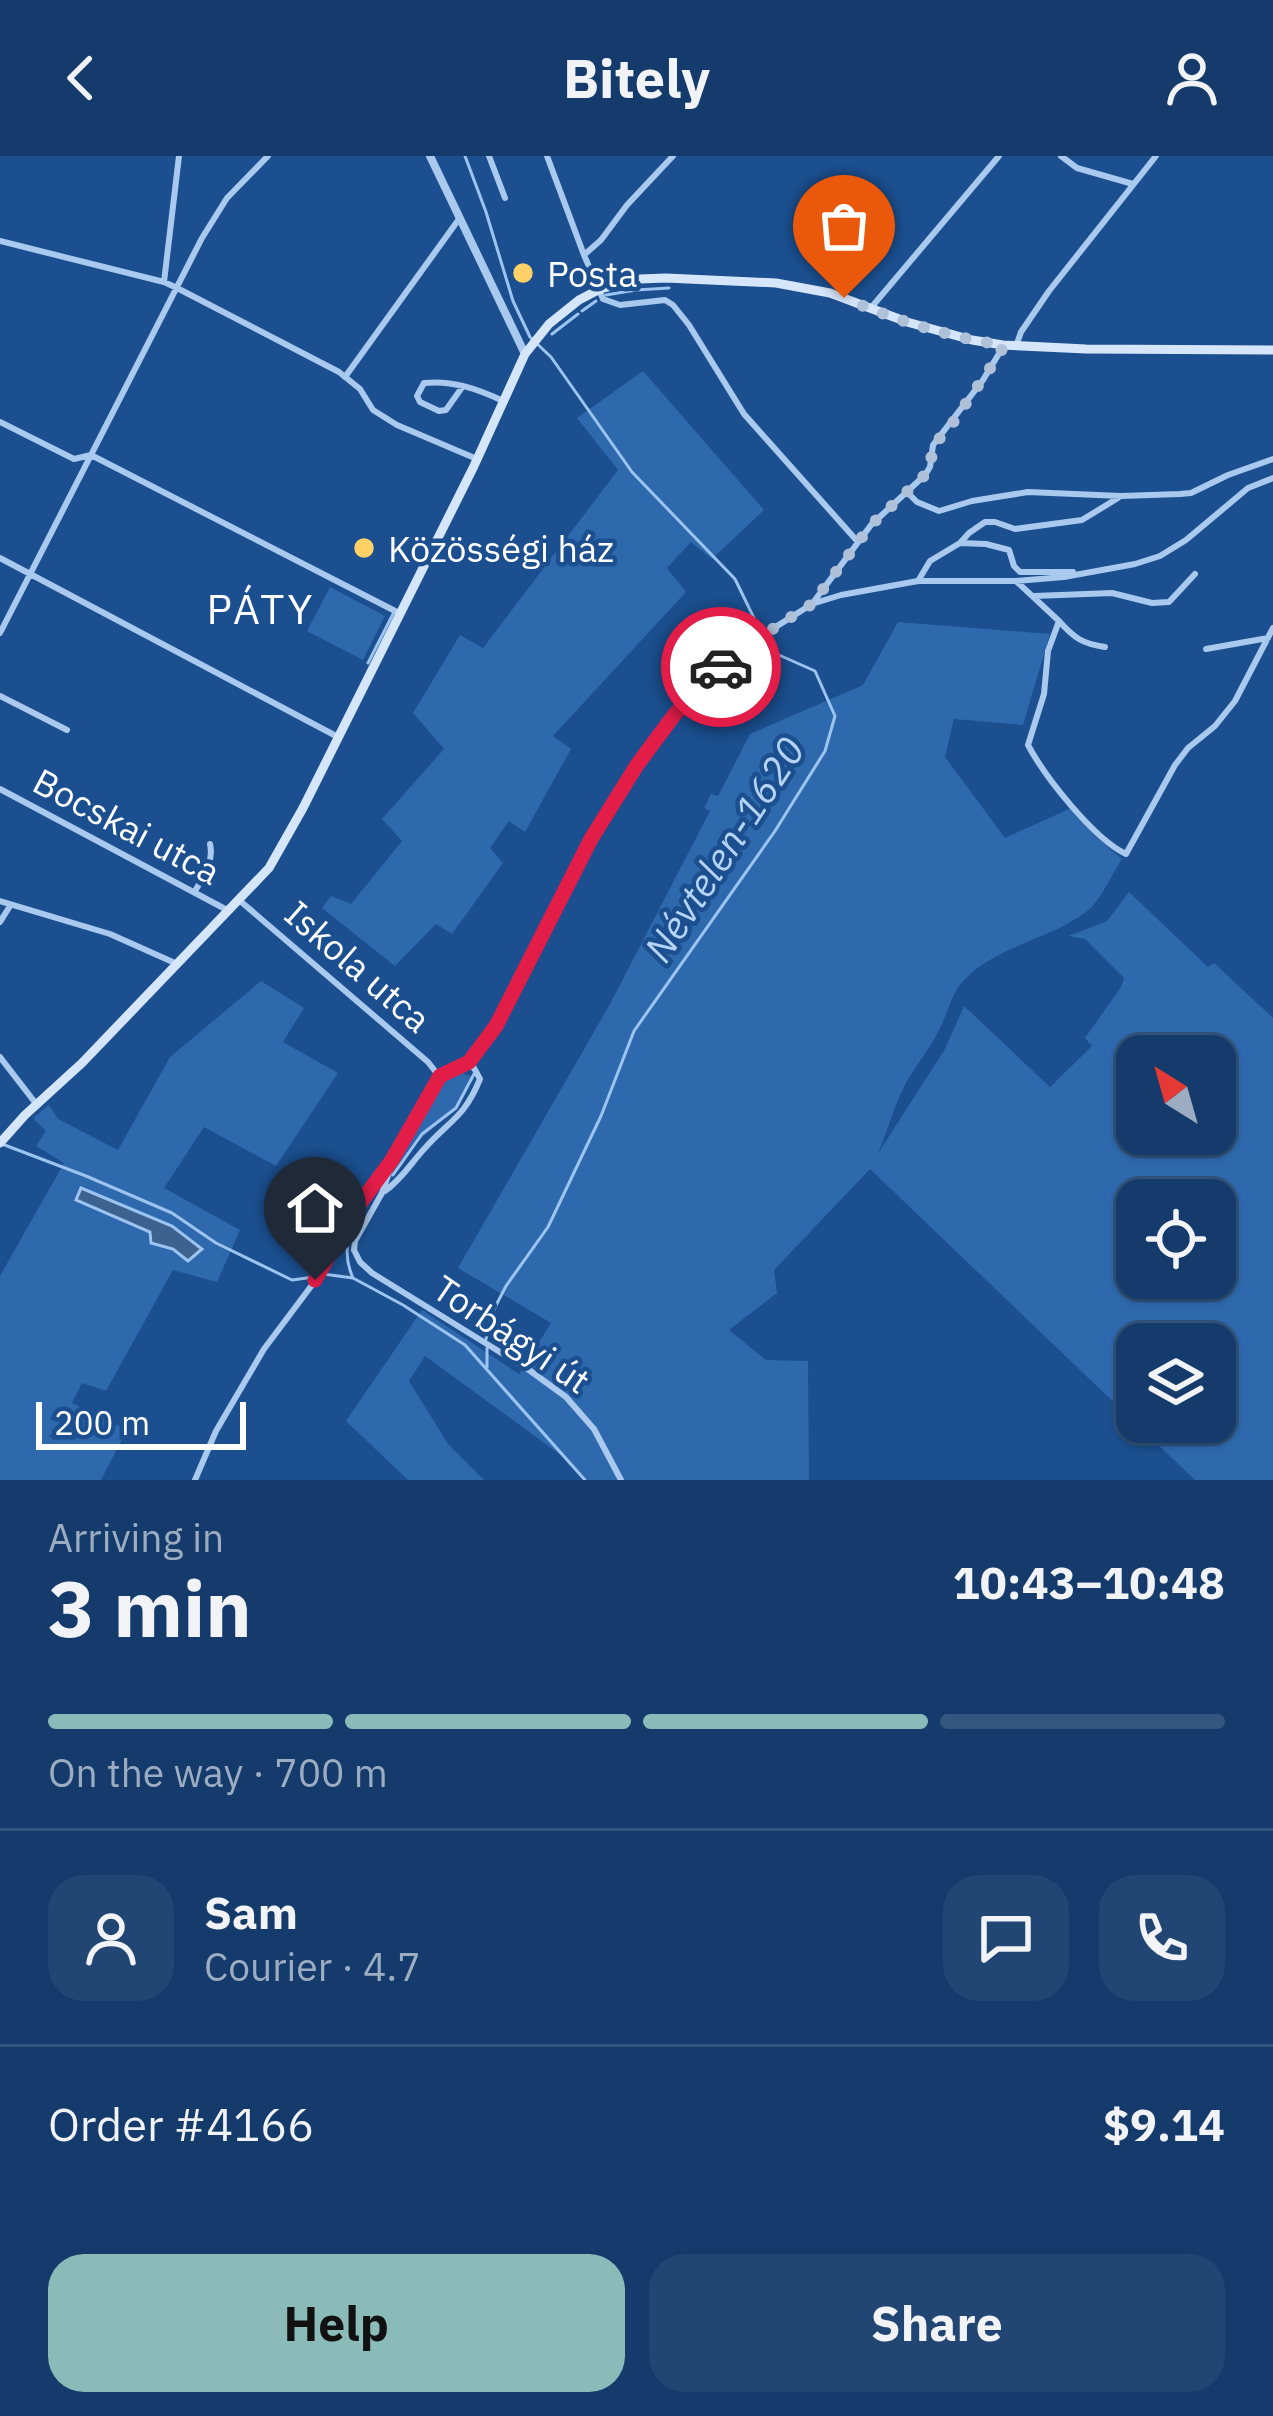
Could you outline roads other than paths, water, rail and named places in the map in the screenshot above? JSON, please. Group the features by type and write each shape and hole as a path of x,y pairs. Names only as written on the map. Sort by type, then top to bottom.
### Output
{"main road":[{"path":"1,1141 258,881 280,850 530,347 574,304 600,289 640,279 776,283 830,293 940,332 1003,345 1273,350"}],"street":[{"path":"164,282 179,156"},
{"path":"0,633 202,238 227,197 268,156"},
{"path":"430,156 530,347"},
{"path":"488,156 505,197"},
{"path":"559,156 548,159 603,299 615,304 665,300 673,305 744,414 858,542"},
{"path":"584,255 673,156"},
{"path":"870,309 999,156"},
{"path":"1061,156 1077,168 1133,184"},
{"path":"1016,346 1049,291 1156,156"},
{"path":"345,377 460,218"},
{"path":"0,242 164,282 345,377 360,389 373,410 477,459"},
{"path":"812,604 871,525 930,467 933,446 1003,345"},
{"path":"464,386 442,411 420,402 417,396 424,383 464,386 479,389 503,401"},
{"path":"0,422 74,459 92,455 399,613"},
{"path":"907,492 939,512 1028,492 1191,493 1273,458"},
{"path":"195,1480 216,1431 264,1349 315,1280 440,1076 473,1068 591,839 652,743 710,677 761,636 812,604 841,595 918,581 1064,577 1160,556 1248,488 1273,478"},
{"path":"918,581 930,561 985,522 1015,529 1082,520 1121,496"},
{"path":"961,543 1009,550 1020,572 1090,572"},
{"path":"0,558 338,737"},
{"path":"1034,596 1112,593 1152,603 1169,602 1195,574"},
{"path":"1016,581 1073,638 1106,647"},
{"path":"1060,621 1048,651 1044,694 1028,745 1089,825 1126,854 1175,765 1226,715 1273,628"},
{"path":"1206,649 1268,638"},
{"path":"0,696 67,730"},
{"name":"Bocskai utca","path":"0,789 229,911"},
{"path":"195,891 208,868 210,844"},
{"name":"Iskola utca","path":"239,900 440,1076"},
{"path":"0,902 110,934 176,963"},
{"path":"0,922 10,906"},
{"path":"0,1057 37,1105"},
{"path":"382,1193 465,1110 480,1079 473,1068"},
{"path":"337,1245 354,1250 382,1193 392,1160"},
{"name":"Torbágyi út","path":"354,1250 371,1273 554,1388 580,1411 621,1480"}],"waterway":[{"name":"Névtelen-1620","path":"465,156 513,301 530,337 551,357 632,472 735,579 770,651 815,671 835,716 825,751 775,831 634,1031 601,1116 548,1227 506,1286 486,1339"},
{"path":"606,295 669,288"},
{"path":"582,311 596,301"},
{"path":"552,334 578,314"},
{"path":"368,663 393,614"},
{"path":"393,1175 422,1134 456,1108 474,1074"},
{"path":"2,1144 172,1213 216,1243 292,1280 314,1277"},
{"path":"353,1278 348,1242 375,1188"},
{"path":"323,1274 353,1278 465,1345 585,1480"},
{"name":"Névtelen-1620","path":"487,1348 487,1367"}],"place":[{"name":"Posta","path":"523,273"},
{"name":"Közösségi ház","path":"364,548"}],"district":[{"name":"PÁTY","path":"261,608"}]}
